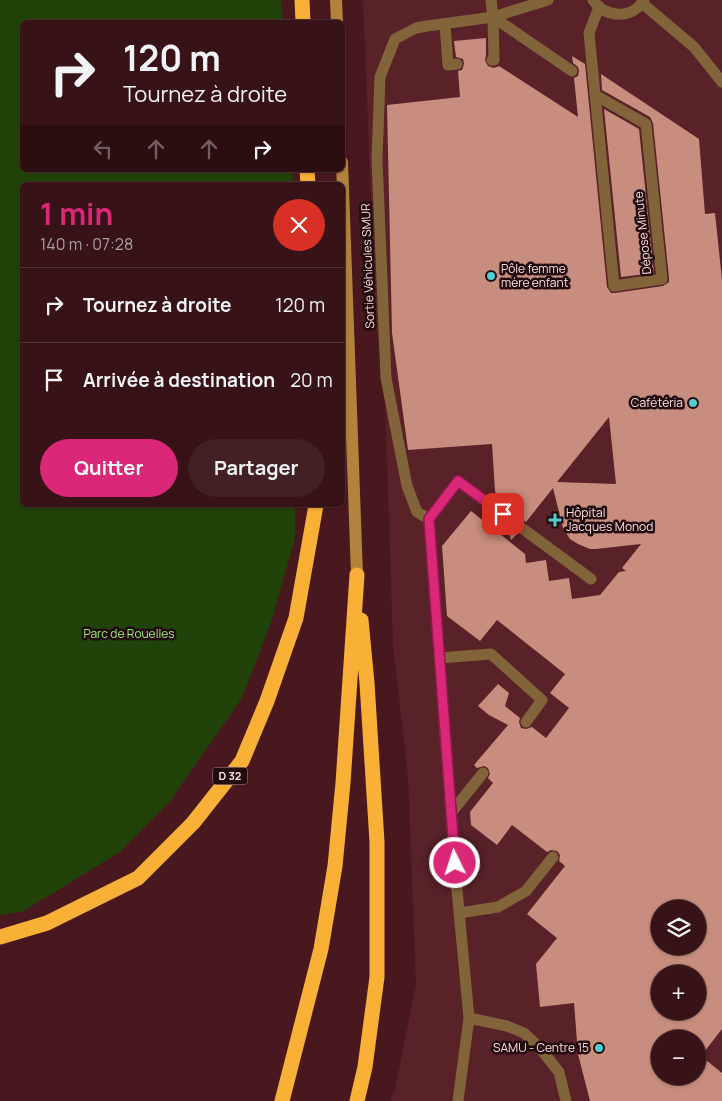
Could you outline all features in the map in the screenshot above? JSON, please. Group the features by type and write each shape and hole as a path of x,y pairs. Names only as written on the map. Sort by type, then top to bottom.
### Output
{"highway":[{"path":"302,0 303,20"},
{"name":"D 32","path":"0,937 47,923 138,878 193,823 242,760 267,701 296,618 316,507"},
{"path":"282,1101 321,949 335,866 343,783 357,575"},
{"path":"357,575 367,683 376,832 377,967 366,1067 357,1101"}],"main road":[{"path":"336,0 337,20"},
{"path":"345,245 357,575"}],"lane":[{"path":"492,0 494,60 492,60"},
{"name":"Sortie Véhicules SMUR","path":"429,519 417,512 406,486 386,378 377,159 380,77 394,39 416,28 493,17 548,0"},
{"path":"596,4 606,12 622,15 630,13 643,1 694,47 722,82"},
{"name":"Dépose Minute","path":"595,95 646,124 662,279 614,286 595,95 589,33 596,4"},
{"path":"493,17 572,71"},
{"path":"445,24 448,65 457,64"},
{"path":"458,1101 469,1018 451,813 429,519 458,481 592,579"},
{"path":"439,658 491,654 542,700 526,722"},
{"path":"451,813 483,773"},
{"path":"459,912 498,907 526,891 553,857"},
{"path":"469,1018 507,1026 524,1032 559,1072 566,1101"}],"shaded area":[{"name":"Hôpital Jacques Monod","path":"363,0 722,0 722,1101 390,1101 395,1089 416,985 408,776 393,645 385,396 376,321"}],"green space":[{"name":"Parc de Rouelles","path":"0,0 281,0 283,20 20,20 20,172 292,172 293,182 20,182 20,507 295,507 295,538 272,620 242,698 170,801 120,852 22,912 0,915"}],"building":[{"name":"Hôpital Jacques Monod","path":"486,38 485,60 488,66 494,68 499,66 578,117 574,78 578,76 579,71 578,67 573,63 572,56 585,64 607,287 611,293 663,286 669,282 669,278 653,123 650,117 602,90 601,74 699,139 705,214 715,213 722,280 722,1029 706,1050 706,1030 651,1030 651,1085 706,1085 706,1060 722,1073 722,1101 590,1101 578,1054 574,1003 540,1007 536,964 557,938 527,914 565,866 559,861 560,855 557,851 551,850 547,852 512,825 497,845 471,825 470,812 493,783 488,778 490,774 488,768 484,766 477,768 474,765 508,725 489,715 478,706 498,684 509,693 505,706 520,718 521,728 532,727 546,738 569,708 550,693 565,674 497,620 480,641 447,616 442,546 471,511 525,554 526,563 546,560 549,581 569,578 572,599 600,595 619,572 626,571 622,568 641,544 590,549 570,539 563,528 553,488 526,522 499,502 495,491 492,444 408,450 392,333 387,105 460,97 458,71 462,70 464,64 463,59 456,57 454,41","holes":["609,417 616,484 557,482"]},
{"path":"604,109 639,129 654,273 621,277"},
{"path":"507,526 517,534 511,540"}],"place":[{"name":"Pôle femme mère enfant","path":"491,276"},
{"name":"Cafétéria","path":"693,403"},
{"name":"Hôpital Jacques Monod","path":"555,520"},
{"name":"SAMU - Centre 15","path":"599,1048"}],"route":[{"path":"455,863 429,519 458,481 503,514"}]}
